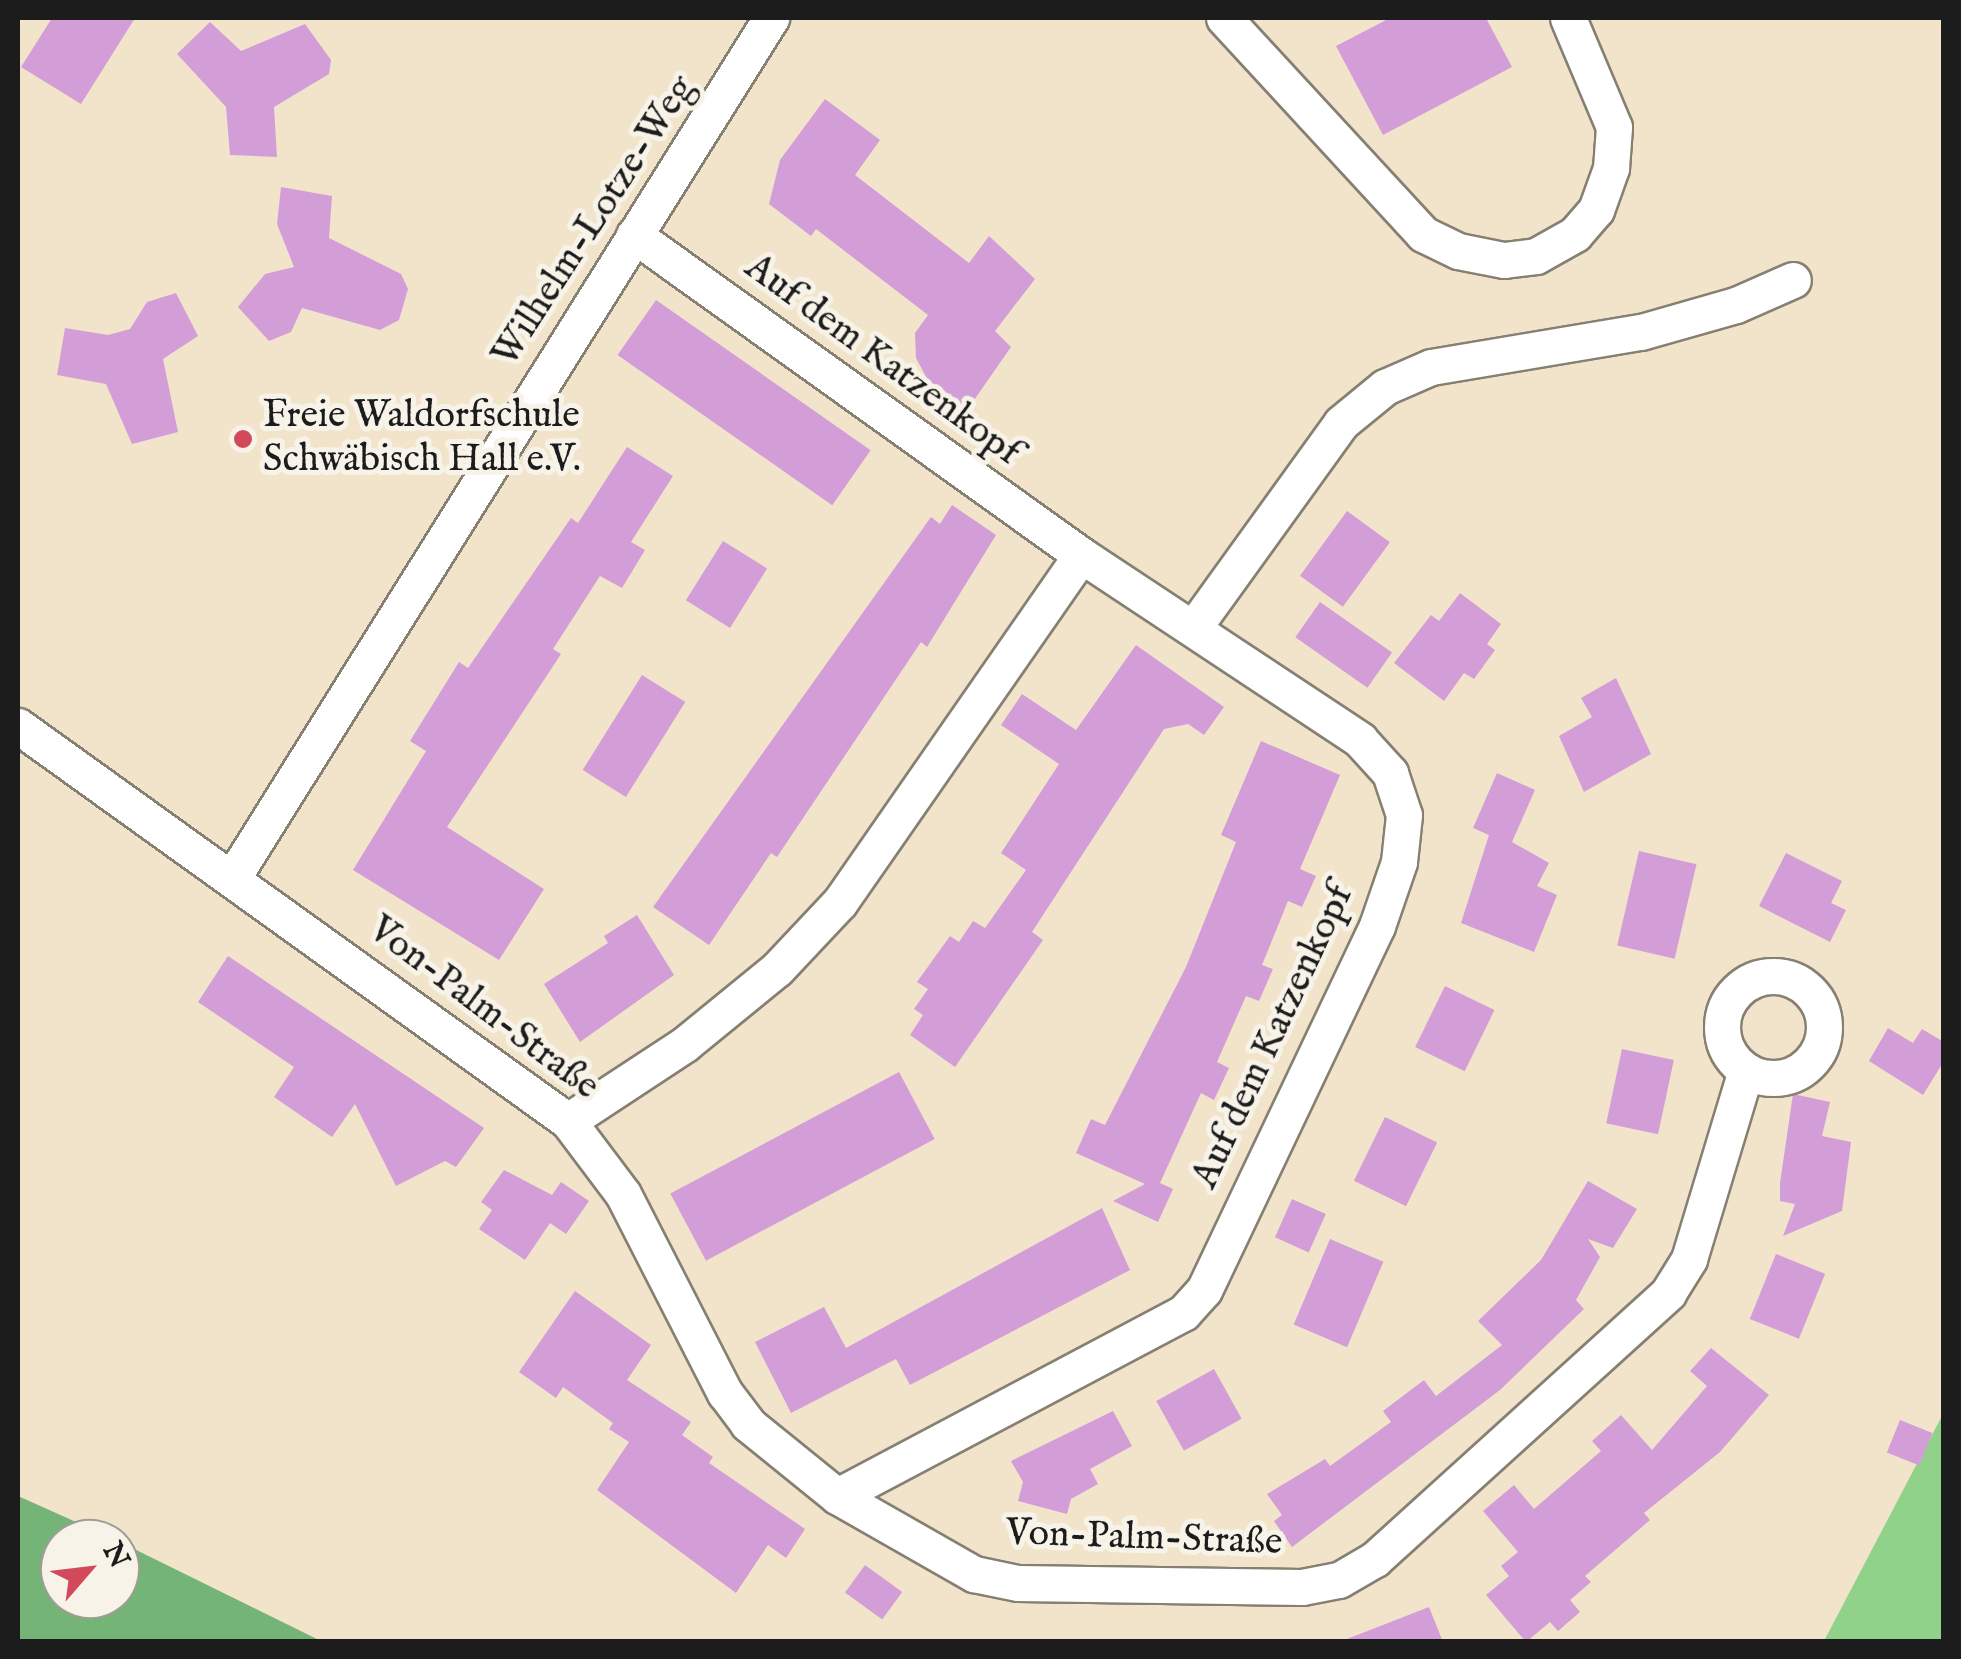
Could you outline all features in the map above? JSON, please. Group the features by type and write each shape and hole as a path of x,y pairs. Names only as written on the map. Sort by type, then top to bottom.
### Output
{"street":[{"name":"Wilhelm-Lotze-Weg","path":"233,877 771,18"},
{"path":"1224,18 1423,234 1458,251 1504,260 1536,256 1574,234 1596,210 1611,168 1614,127 1568,18"},
{"name":"Auf dem Katzenkopf","path":"634,236 1082,555 1360,740 1390,773 1404,816 1398,862 1377,926 1204,1290 1183,1313 837,1496"},
{"path":"1194,626 1341,422 1384,387 1432,367 1641,332 1736,305 1793,280"},
{"path":"568,1121 685,1044 778,968 840,902 1082,555"},
{"name":"Von-Palm-Straße","path":"18,726 568,1121 624,1194 725,1393 748,1424 837,1496 931,1554 974,1574 1018,1582 1302,1587 1339,1580 1376,1559 1668,1293 1688,1258 1746,1070"}],"green space":[{"path":"1943,1414 1943,1641 1824,1641"},
{"path":"18,1496 69,1519 40,1519 40,1619 140,1619 140,1552 321,1641 18,1641"}],"building":[{"path":"52,18 135,18 81,104 21,67"},
{"path":"1390,18 1486,18 1512,67 1383,135 1336,46"},
{"path":"210,22 241,51 305,24 331,60 329,74 274,107 277,157 230,155 226,107 177,54"},
{"path":"825,99 880,140 855,175 969,263 989,236 1035,279 995,331 1011,347 965,413 933,390 916,358 915,333 928,315 816,229 811,236 769,204 780,160"},
{"path":"281,187 332,196 329,238 401,274 408,289 399,320 380,330 302,308 291,332 269,341 238,307 265,274 294,267 277,224"},
{"path":"176,293 198,336 163,359 178,432 132,444 106,384 57,375 65,328 108,335 130,329 147,302"},
{"path":"656,300 871,450 832,505 618,355"},
{"path":"627,447 673,476 631,542 645,550 622,588 600,576 553,649 561,654 447,827 544,889 499,960 353,870 426,751 410,741 459,662 468,668 571,518 578,523"},
{"path":"952,505 996,535 927,647 921,642 777,857 771,853 709,945 653,907 931,517 940,524"},
{"path":"1347,511 1390,542 1343,607 1300,576"},
{"path":"723,541 767,569 730,628 686,600"},
{"path":"1460,593 1501,624 1487,644 1495,650 1474,679 1464,673 1444,701 1394,663 1431,615 1439,621"},
{"path":"1320,602 1392,652 1367,688 1295,637"},
{"path":"1136,645 1224,707 1204,735 1188,724 1164,729 1032,932 1043,940 955,1067 910,1035 923,1015 914,1009 928,989 917,982 950,936 959,942 973,921 985,928 1026,870 1001,853 1059,764 1001,725 1022,694 1076,730"},
{"path":"642,675 685,702 626,797 583,770"},
{"path":"1616,678 1651,754 1584,792 1559,736 1592,717 1581,698"},
{"path":"1261,741 1340,775 1300,869 1316,876 1302,907 1288,901 1262,965 1273,969 1259,1001 1246,996 1217,1062 1229,1068 1214,1100 1201,1093 1160,1183 1173,1189 1158,1222 1113,1201 1145,1184 1076,1153 1091,1119 1105,1125 1186,967 1236,842 1221,835"},
{"path":"1497,773 1535,790 1512,842 1549,863 1537,886 1557,895 1534,952 1461,923 1489,835 1473,828"},
{"path":"1639,851 1696,864 1675,959 1617,946"},
{"path":"1786,853 1842,881 1831,903 1846,910 1830,942 1759,906"},
{"path":"637,915 674,975 580,1042 544,984 608,943 604,936"},
{"path":"228,956 484,1128 456,1167 445,1161 396,1186 355,1104 332,1137 274,1097 294,1067 198,1002"},
{"path":"1445,986 1494,1010 1465,1071 1415,1047"},
{"path":"1888,1028 1913,1043 1922,1029 1944,1042 1944,1061 1923,1095 1869,1061"},
{"path":"1622,1049 1674,1060 1658,1134 1606,1123"},
{"path":"899,1072 935,1139 706,1261 670,1194"},
{"path":"1793,1094 1830,1102 1822,1136 1851,1142 1842,1211 1783,1236 1795,1204 1780,1201"},
{"path":"1385,1117 1437,1142 1406,1206 1354,1181"},
{"path":"504,1170 552,1195 561,1182 589,1201 566,1234 550,1223 525,1260 479,1229 492,1210 481,1202"},
{"path":"1588,1181 1637,1209 1613,1248 1588,1239 1600,1257 1576,1300 1584,1309 1500,1390 1292,1547 1274,1521 1282,1515 1267,1494 1325,1459 1330,1466 1391,1422 1383,1411 1424,1380 1436,1396 1502,1345 1478,1321 1541,1260"},
{"path":"1292,1199 1326,1214 1309,1252 1275,1237"},
{"path":"1102,1208 1130,1270 910,1385 896,1359 791,1413 755,1342 824,1307 846,1348"},
{"path":"1330,1239 1383,1262 1347,1347 1294,1325"},
{"path":"1776,1254 1825,1274 1799,1339 1750,1319"},
{"path":"575,1291 651,1345 627,1380 691,1422 682,1435 713,1457 709,1463 805,1529 786,1558 768,1545 736,1593 597,1490 629,1442 609,1429 613,1423 563,1387 556,1398 519,1372"},
{"path":"1711,1348 1769,1395 1720,1452 1644,1513 1650,1520 1585,1576 1591,1582 1570,1600 1580,1612 1558,1631 1550,1622 1526,1642 1486,1595 1509,1576 1501,1566 1518,1552 1483,1511 1514,1485 1534,1509 1601,1451 1592,1441 1621,1415 1652,1450 1707,1386 1690,1371"},
{"path":"1214,1369 1242,1419 1184,1451 1156,1401"},
{"path":"1113,1411 1132,1446 1090,1469 1098,1484 1071,1499 1067,1514 1018,1501 1023,1482 1011,1461"},
{"path":"1900,1420 1932,1433 1919,1466 1887,1452"},
{"path":"865,1565 902,1592 882,1620 845,1593"},
{"path":"1429,1607 1443,1642 1347,1642 1347,1639"}],"place":[{"name":"Freie Waldorfschule Schwäbisch Hall e.V.","path":"243,439"}]}
